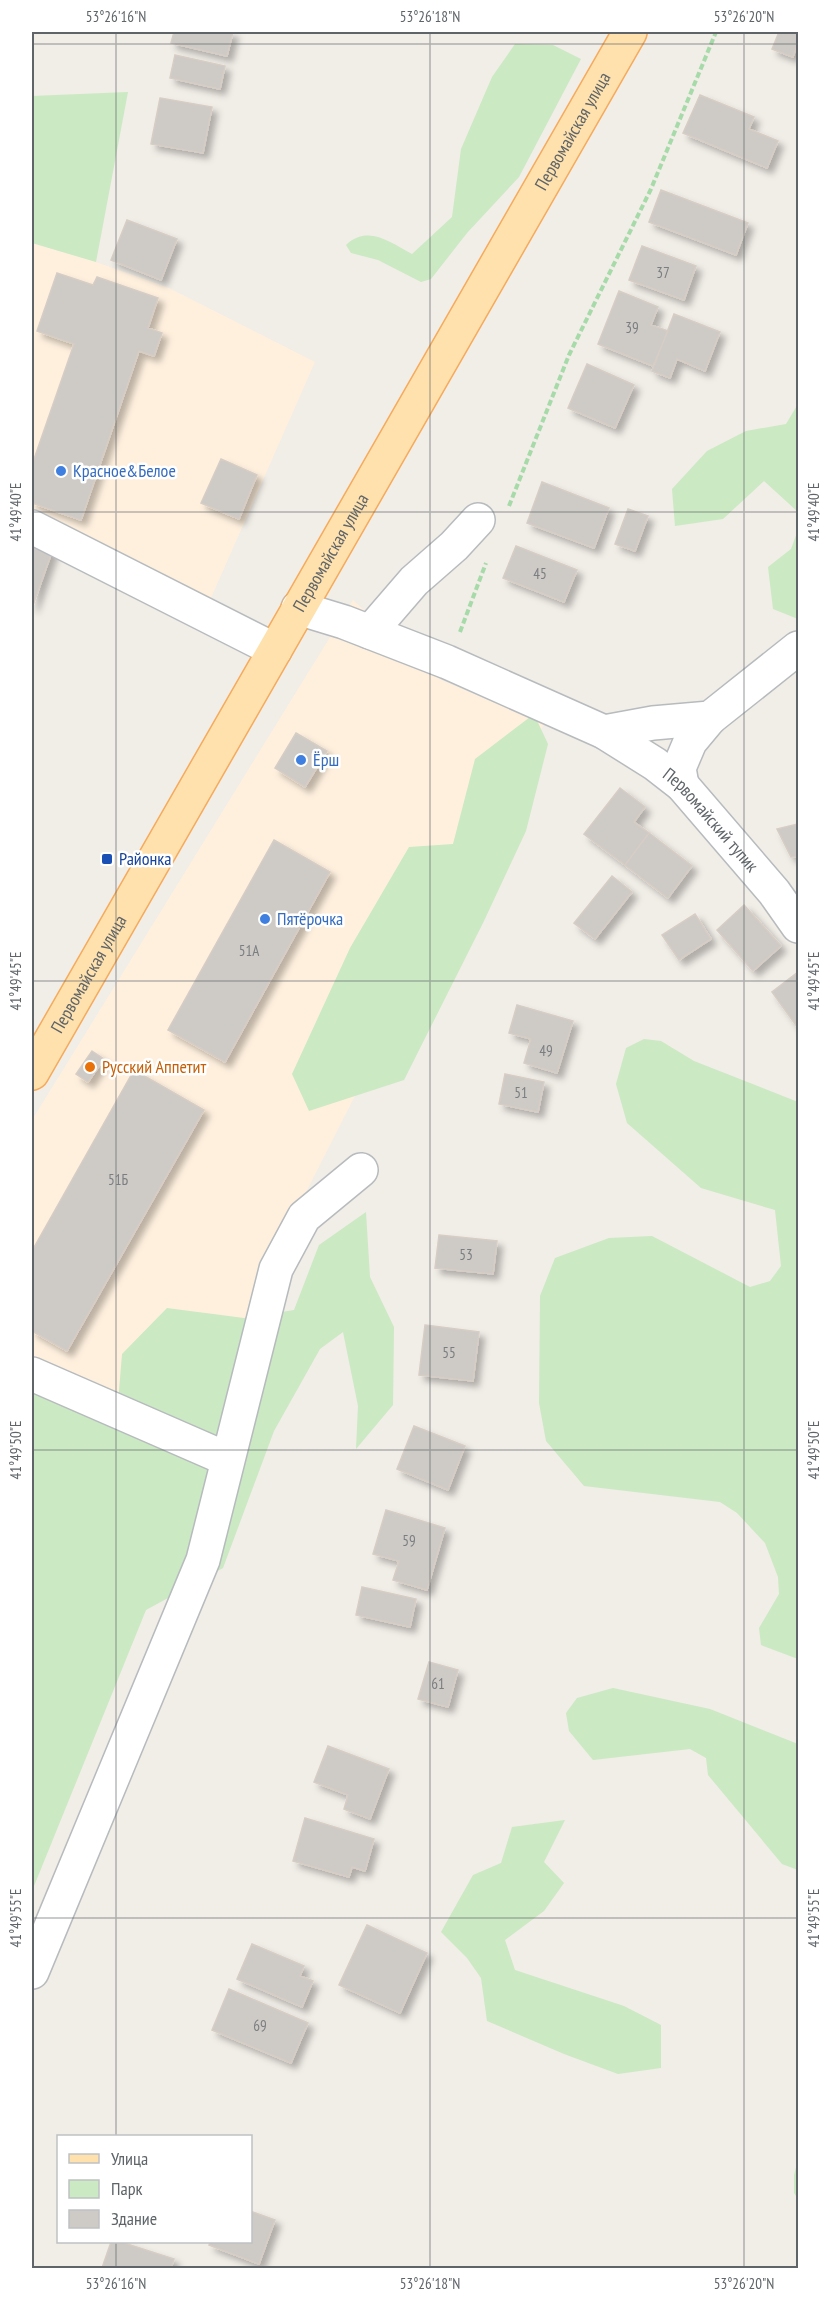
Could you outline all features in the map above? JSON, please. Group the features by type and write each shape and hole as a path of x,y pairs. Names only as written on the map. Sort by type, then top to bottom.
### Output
{"main road":[{"name":"Первомайская улица","path":"32,1073 630,32"}],"street":[{"path":"370,632 414,581 492,515"},
{"path":"32,526 275,650"},
{"name":"Первомайский тупик","path":"298,608 370,632 447,662 604,732 655,764 682,784 774,892 798,926"},
{"path":"682,784 679,768 690,742 710,718 798,648"},
{"path":"604,732 653,723 710,718"},
{"path":"32,1972 203,1560 276,1269 304,1217 361,1170"},
{"path":"32,1374 227,1459"}],"path":[{"path":"492,515 651,189 716,32"},
{"path":"447,662 489,555"}],"shaded area":[{"path":"32,243 96,262 169,288 315,362 211,598 32,523"},
{"path":"353,600 439,679 544,724 270,1263 205,1466 32,1390 32,1120"}],"green space":[{"path":"515,44 553,45 581,59 519,177 467,233 431,279 421,282 378,260 351,253 346,245 354,239 371,236 388,241 412,254 452,217 461,149 492,77"},
{"path":"128,92 96,262 32,243 32,96"},
{"path":"798,404 798,512 764,481 723,519 675,526 672,489 707,451 746,431 786,424"},
{"path":"798,530 798,619 773,609 768,567 791,549"},
{"path":"534,714 548,744 526,831 483,923 404,1080 309,1111 292,1074 350,948 409,847 453,844 475,759"},
{"path":"644,1039 661,1041 694,1061 798,1102 798,1659 761,1645 759,1628 779,1594 778,1577 765,1543 737,1513 720,1502 584,1486 546,1441 539,1403 540,1296 555,1258 609,1238 652,1236 750,1287 770,1281 781,1266 775,1210 701,1188 627,1123 616,1084 626,1048"},
{"path":"366,1212 370,1277 394,1327 393,1405 356,1449 358,1406 343,1332 320,1349 274,1431 223,1568 146,1610 32,1891 32,1390 117,1415 122,1354 167,1308 244,1318 294,1310 319,1245"},
{"path":"613,1688 710,1709 798,1744 798,1870 782,1864 708,1775 706,1758 690,1749 593,1760 569,1731 566,1713 577,1698"},
{"path":"565,1820 544,1862 564,1883 544,1911 505,1940 515,1970 624,2006 661,2025 661,2068 618,2074 487,2021 481,1978 467,1958 441,1932 473,1875 501,1863 512,1827"},
{"path":"798,2160 798,2199 794,2193 794,2175"}],"building":[{"path":"174,32 233,32 227,56 171,43"},
{"path":"779,32 798,32 798,42 793,57 772,49"},
{"path":"175,55 225,66 220,89 170,78"},
{"path":"700,95 754,117 749,129 778,141 767,168 683,133"},
{"path":"160,98 212,107 203,153 151,144"},
{"path":"661,190 748,223 736,255 649,222"},
{"path":"127,220 177,239 161,280 111,260"},
{"path":"642,246 696,266 684,300 629,280"},
{"path":"57,273 93,285 97,277 158,298 148,328 162,333 154,356 139,351 81,520 32,503 32,465 74,344 37,331"},
{"path":"619,291 658,307 651,325 668,331 653,366 598,344"},
{"path":"674,314 720,332 705,371 677,359 670,378 652,371"},
{"path":"587,364 634,385 615,428 568,408"},
{"path":"221,459 257,475 239,519 201,503"},
{"path":"542,482 609,508 594,548 527,523"},
{"path":"628,509 648,516 635,551 615,544"},
{"path":"32,542 53,549 32,608"},
{"path":"516,546 577,570 564,602 503,578"},
{"name":"Ёрш","path":"296,733 327,751 305,787 275,768"},
{"path":"620,788 645,807 634,822 649,833 625,865 584,834"},
{"path":"798,824 798,856 791,857 777,829"},
{"path":"649,833 692,866 668,898 625,865"},
{"path":"274,840 330,872 225,1062 168,1030"},
{"path":"612,876 632,892 595,939 574,923"},
{"path":"744,905 781,946 753,971 717,930"},
{"path":"695,914 711,939 679,960 662,935"},
{"path":"798,972 798,1028 772,992"},
{"path":"517,1005 573,1021 557,1073 524,1063 531,1039 509,1033"},
{"name":"Русский Аппетит","path":"92,1051 104,1059 88,1082 76,1074"},
{"path":"134,1070 204,1110 67,1351 32,1331 32,1251"},
{"path":"505,1074 544,1082 538,1112 499,1104"},
{"path":"439,1235 497,1241 493,1274 435,1268"},
{"path":"425,1325 479,1332 473,1381 419,1375"},
{"path":"414,1426 465,1446 448,1490 397,1469"},
{"path":"386,1510 445,1528 427,1590 393,1580 399,1561 373,1554"},
{"path":"362,1587 416,1599 410,1627 356,1615"},
{"path":"429,1662 458,1670 448,1707 418,1699"},
{"path":"328,1746 389,1769 370,1819 344,1809 348,1795 314,1782"},
{"path":"305,1818 374,1839 365,1871 352,1867 349,1877 293,1861"},
{"path":"367,1925 427,1953 400,2013 339,1985"},
{"path":"252,1944 304,1966 300,1976 313,1981 302,2007 237,1979"},
{"path":"229,1989 308,2023 291,2063 212,2030"},
{"path":"252,2212 275,2220 259,2264 209,2245 210,2243 252,2243"},
{"path":"111,2243 124,2243 174,2259 171,2268 102,2268"}],"place":[{"name":"Красное&Белое","path":"61,471"},
{"name":"Ёрш","path":"301,760"},
{"name":"Районка","path":"107,859"},
{"name":"Пятёрочка","path":"265,919"},
{"name":"Русский Аппетит","path":"90,1067"}]}
